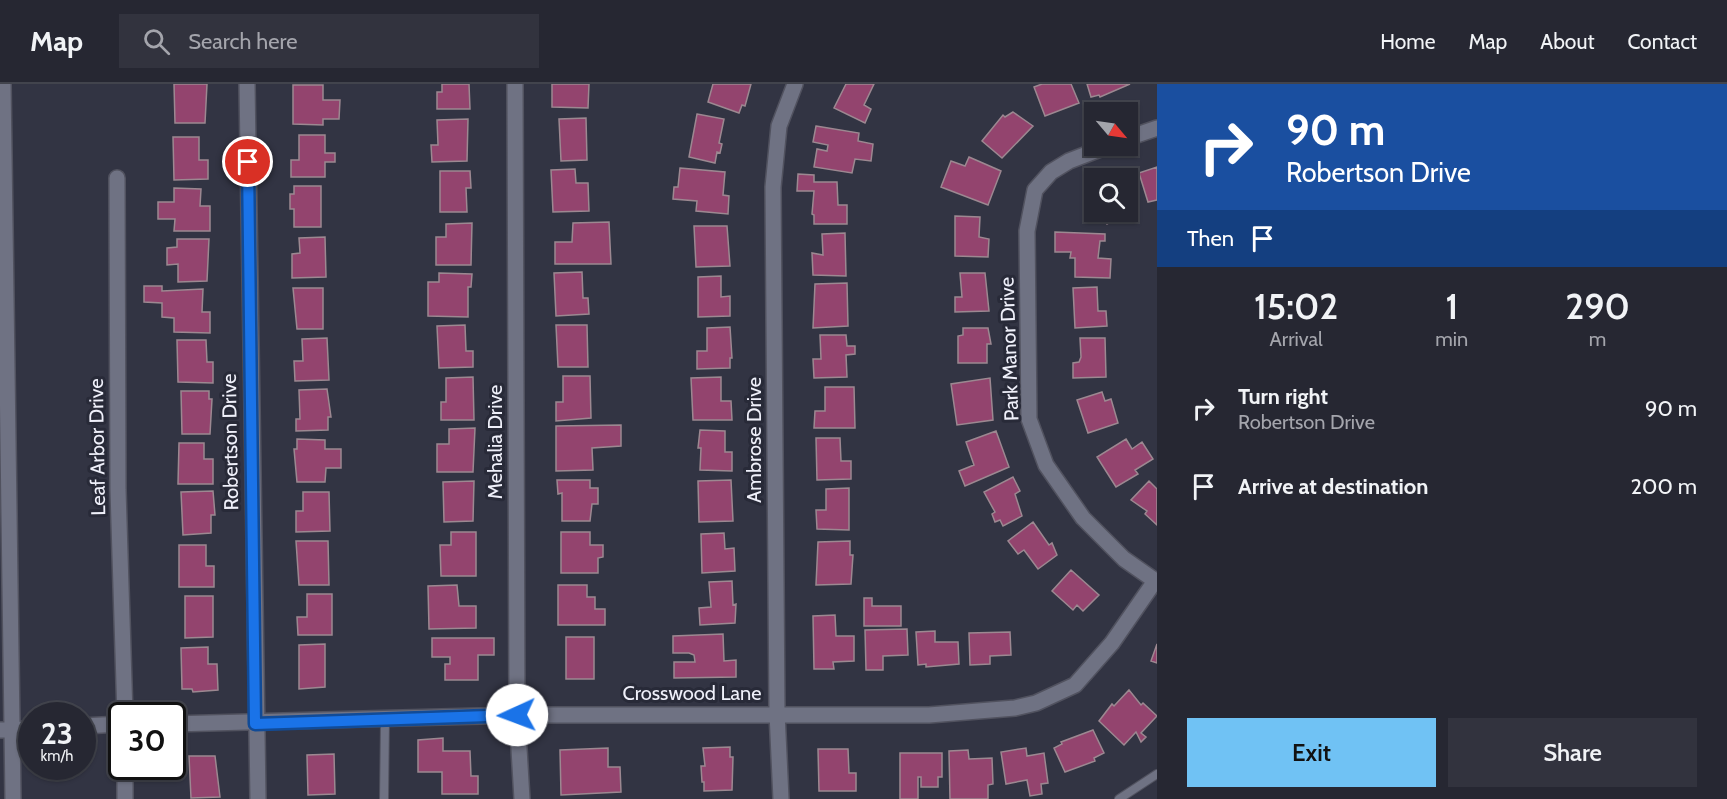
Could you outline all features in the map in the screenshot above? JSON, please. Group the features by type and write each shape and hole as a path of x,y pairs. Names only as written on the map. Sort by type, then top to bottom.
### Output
{"street":[{"path":"3,84 6,730 13,799"},
{"name":"Robertson Drive","path":"247,84 255,724 258,799"},
{"name":"Mehalia Drive","path":"515,84 517,715 522,799"},
{"name":"Ambrose Drive","path":"781,799 777,713 773,187 779,126 795,84"},
{"path":"1138,135 1157,128"},
{"name":"Park Manor Drive","path":"1084,155 1051,172 1035,190 1027,231 1029,419 1046,465 1083,518 1124,560 1156,581"},
{"name":"Leaf Arbor Drive","path":"117,178 118,490 125,702"},
{"name":"Crosswood Lane","path":"186,724 255,724 517,715 777,713 929,715 987,711 1036,703 1075,685 1092,668 1156,581"},
{"path":"125,780 126,799"}],"lane":[{"path":"384,799 385,720"},
{"path":"1119,799 1157,774"}],"building":[{"path":"174,84 207,84 205,123 175,123"},
{"path":"442,84 469,84 470,109 437,109 437,92 442,92"},
{"path":"552,84 589,84 588,108 552,107"},
{"path":"713,84 751,84 745,106 742,105 739,113 708,102"},
{"path":"846,84 874,84 864,105 871,109 865,123 834,108"},
{"path":"1042,84 1071,84 1079,103 1045,116 1034,87"},
{"path":"1087,84 1130,84 1100,97 1099,95 1091,97"},
{"path":"293,85 323,85 323,100 340,100 339,119 323,119 323,125 293,124"},
{"path":"1013,112 1033,126 1002,158 982,141 1003,115 1005,117"},
{"path":"697,114 724,119 719,143 722,144 720,153 717,152 715,163 689,157"},
{"path":"586,118 587,160 561,161 559,119"},
{"path":"468,119 467,161 432,162 431,145 438,145 437,120"},
{"path":"816,126 859,133 858,141 873,144 871,161 855,159 852,173 814,167 817,149 827,151 828,145 813,142"},
{"path":"299,135 325,135 325,153 335,153 335,162 325,162 325,177 291,177 291,160 299,160"},
{"path":"173,137 199,137 199,160 208,160 208,179 174,180"},
{"path":"969,157 1001,171 988,205 941,187 951,161 965,166"},
{"path":"1157,167 1157,200 1148,202 1139,173"},
{"path":"680,168 725,172 723,195 729,196 728,214 696,211 697,201 673,199 674,187 678,187"},
{"path":"575,169 576,183 588,183 589,211 553,212 551,170"},
{"path":"440,171 470,171 471,188 466,188 467,212 440,212"},
{"path":"798,174 814,175 814,182 837,182 838,205 847,205 847,224 814,224 812,214 814,191 797,191"},
{"path":"294,186 321,186 321,227 294,227 294,209 290,209 290,194 294,194"},
{"path":"174,188 201,189 200,206 210,206 210,231 174,231 175,219 158,219 158,202 174,202"},
{"path":"955,216 980,217 979,237 989,239 988,257 955,256"},
{"path":"609,222 611,264 555,264 555,242 572,242 573,223"},
{"path":"472,223 471,265 436,265 436,237 446,237 446,224"},
{"path":"694,226 727,226 730,266 696,267"},
{"path":"1055,232 1105,234 1105,241 1100,241 1098,258 1111,259 1110,278 1075,277 1075,258 1070,258 1071,252 1055,252"},
{"path":"845,233 846,276 813,275 812,253 823,255 822,234"},
{"path":"325,237 326,277 292,278 292,254 300,253 299,238"},
{"path":"177,239 209,239 207,281 178,282 178,264 167,265 167,248 177,247"},
{"path":"582,272 583,298 588,298 589,314 556,316 554,273"},
{"path":"439,273 472,274 471,287 468,287 468,317 428,316 428,282 439,282"},
{"path":"960,273 985,273 989,311 955,312 955,297 962,297"},
{"path":"721,276 721,297 730,296 730,316 698,317 698,277"},
{"path":"847,283 848,326 813,328 815,284"},
{"path":"144,286 162,286 162,291 203,289 202,312 210,312 210,333 174,332 174,318 162,317 162,303 144,302"},
{"path":"1097,287 1098,311 1106,311 1107,326 1075,328 1073,288"},
{"path":"293,288 323,288 323,329 297,329"},
{"path":"465,325 466,351 473,351 473,367 439,368 437,326"},
{"path":"556,325 587,325 588,367 558,367"},
{"path":"730,327 732,358 730,358 730,368 697,369 697,351 707,351 707,328"},
{"path":"963,328 988,328 991,344 987,344 987,363 958,363 958,336 963,335"},
{"path":"820,335 846,335 847,346 855,346 855,354 846,355 847,377 814,378 813,359 821,359"},
{"path":"327,338 329,380 295,381 294,361 303,361 302,339"},
{"path":"1080,338 1105,338 1106,377 1073,378 1073,363 1079,362 1081,357"},
{"path":"177,340 206,340 207,362 213,362 213,383 178,382"},
{"path":"563,376 590,376 591,418 556,421 556,402 563,402"},
{"path":"473,377 474,420 441,420 441,402 446,402 446,378"},
{"path":"721,377 721,401 731,401 732,420 693,420 691,378"},
{"path":"990,378 993,420 957,425 951,384"},
{"path":"825,387 854,387 855,428 814,428 815,411 825,411"},
{"path":"327,389 331,417 328,417 328,430 296,431 296,419 300,419 299,390"},
{"path":"181,391 209,391 209,399 212,399 210,434 182,434"},
{"path":"1102,392 1105,401 1111,399 1118,423 1088,433 1077,400"},
{"path":"621,425 621,446 592,448 593,470 556,471 556,426"},
{"path":"475,428 473,472 437,472 437,444 449,444 449,429"},
{"path":"700,430 725,431 725,452 732,452 732,471 700,470 701,448 698,448"},
{"path":"996,431 1009,467 965,486 959,471 974,465 966,442"},
{"path":"816,438 840,438 841,461 851,461 851,479 817,480"},
{"path":"297,439 325,440 325,449 341,449 341,468 326,468 325,482 297,482 294,449 297,449"},
{"path":"1126,439 1132,449 1142,442 1153,459 1135,470 1138,474 1116,487 1097,457"},
{"path":"179,443 204,443 204,459 213,459 213,484 178,484"},
{"path":"1013,477 1020,491 1015,494 1022,516 1003,526 1000,520 995,522 992,514 995,512 984,492"},
{"path":"557,480 590,480 590,488 598,488 598,504 592,504 590,521 562,521 562,493 558,494"},
{"path":"731,480 733,521 699,522 698,481"},
{"path":"474,481 473,521 444,522 443,482"},
{"path":"1149,481 1157,489 1157,525 1145,514 1147,511 1131,500"},
{"path":"849,488 849,530 817,529 816,510 826,510 826,489"},
{"path":"213,491 215,515 211,515 211,533 183,535 181,492"},
{"path":"303,492 329,492 330,531 296,532 296,511 303,511"},
{"path":"1033,522 1049,545 1052,543 1057,555 1038,569 1024,550 1018,554 1008,541"},
{"path":"451,532 476,532 476,576 441,576 440,545 451,545"},
{"path":"561,532 590,532 590,545 603,545 603,557 598,558 598,573 561,573"},
{"path":"724,533 725,549 734,548 735,571 702,573 701,534"},
{"path":"296,541 328,541 329,585 299,585"},
{"path":"850,541 850,555 853,555 851,584 816,585 818,542"},
{"path":"179,545 206,545 206,566 214,566 214,587 179,587"},
{"path":"1071,570 1099,595 1083,611 1077,605 1073,610 1052,591"},
{"path":"732,581 733,605 736,604 735,623 700,625 699,608 711,607 709,582"},
{"path":"457,585 459,606 476,606 476,628 429,629 428,586"},
{"path":"558,585 587,585 587,597 595,597 595,609 605,609 605,625 558,625"},
{"path":"307,594 332,594 332,635 298,635 297,617 307,617"},
{"path":"185,596 213,596 213,637 185,638"},
{"path":"864,598 872,598 872,606 901,606 901,626 864,626"},
{"path":"835,615 836,636 854,636 854,661 833,662 834,669 814,669 813,616"},
{"path":"907,629 908,655 883,656 883,670 866,670 865,630"},
{"path":"935,631 935,642 958,642 959,664 926,667 926,664 918,665 916,632"},
{"path":"1010,632 1011,655 990,656 990,664 970,665 969,633"},
{"path":"723,634 724,661 736,660 736,677 674,678 674,662 695,662 694,655 673,653 673,636"},
{"path":"566,637 594,637 594,679 566,679"},
{"path":"432,638 494,638 494,655 478,655 478,680 445,680 445,664 450,664 450,657 432,657"},
{"path":"325,644 325,687 299,689 299,645"},
{"path":"1157,644 1157,663 1151,661"},
{"path":"208,647 208,664 217,664 218,690 193,692 192,689 182,689 181,648"},
{"path":"1129,690 1141,705 1143,703 1157,716 1141,733 1146,737 1141,742 1136,732 1124,745 1099,721 1112,704 1114,706"},
{"path":"1093,730 1104,753 1094,758 1095,761 1065,772 1054,748 1062,744 1061,742"},
{"path":"443,738 443,751 470,751 471,776 478,776 478,794 442,794 442,772 418,772 418,740"},
{"path":"730,747 730,757 733,757 732,790 704,791 701,766 705,766 703,748"},
{"path":"608,748 608,767 620,767 621,792 561,795 560,750"},
{"path":"1026,748 1027,756 1044,753 1048,783 1041,784 1042,794 1030,796 1027,780 1006,784 1001,752"},
{"path":"818,749 848,749 849,773 856,773 856,791 819,791"},
{"path":"968,750 969,759 992,758 993,784 988,785 988,799 950,799 949,751"},
{"path":"900,753 942,753 942,777 938,777 938,787 921,787 921,777 918,777 918,799 900,799"},
{"path":"334,754 335,794 308,795 307,755"},
{"path":"189,756 215,756 220,797 191,798"}],"route":[{"path":"248,162 255,724 517,715"}]}
